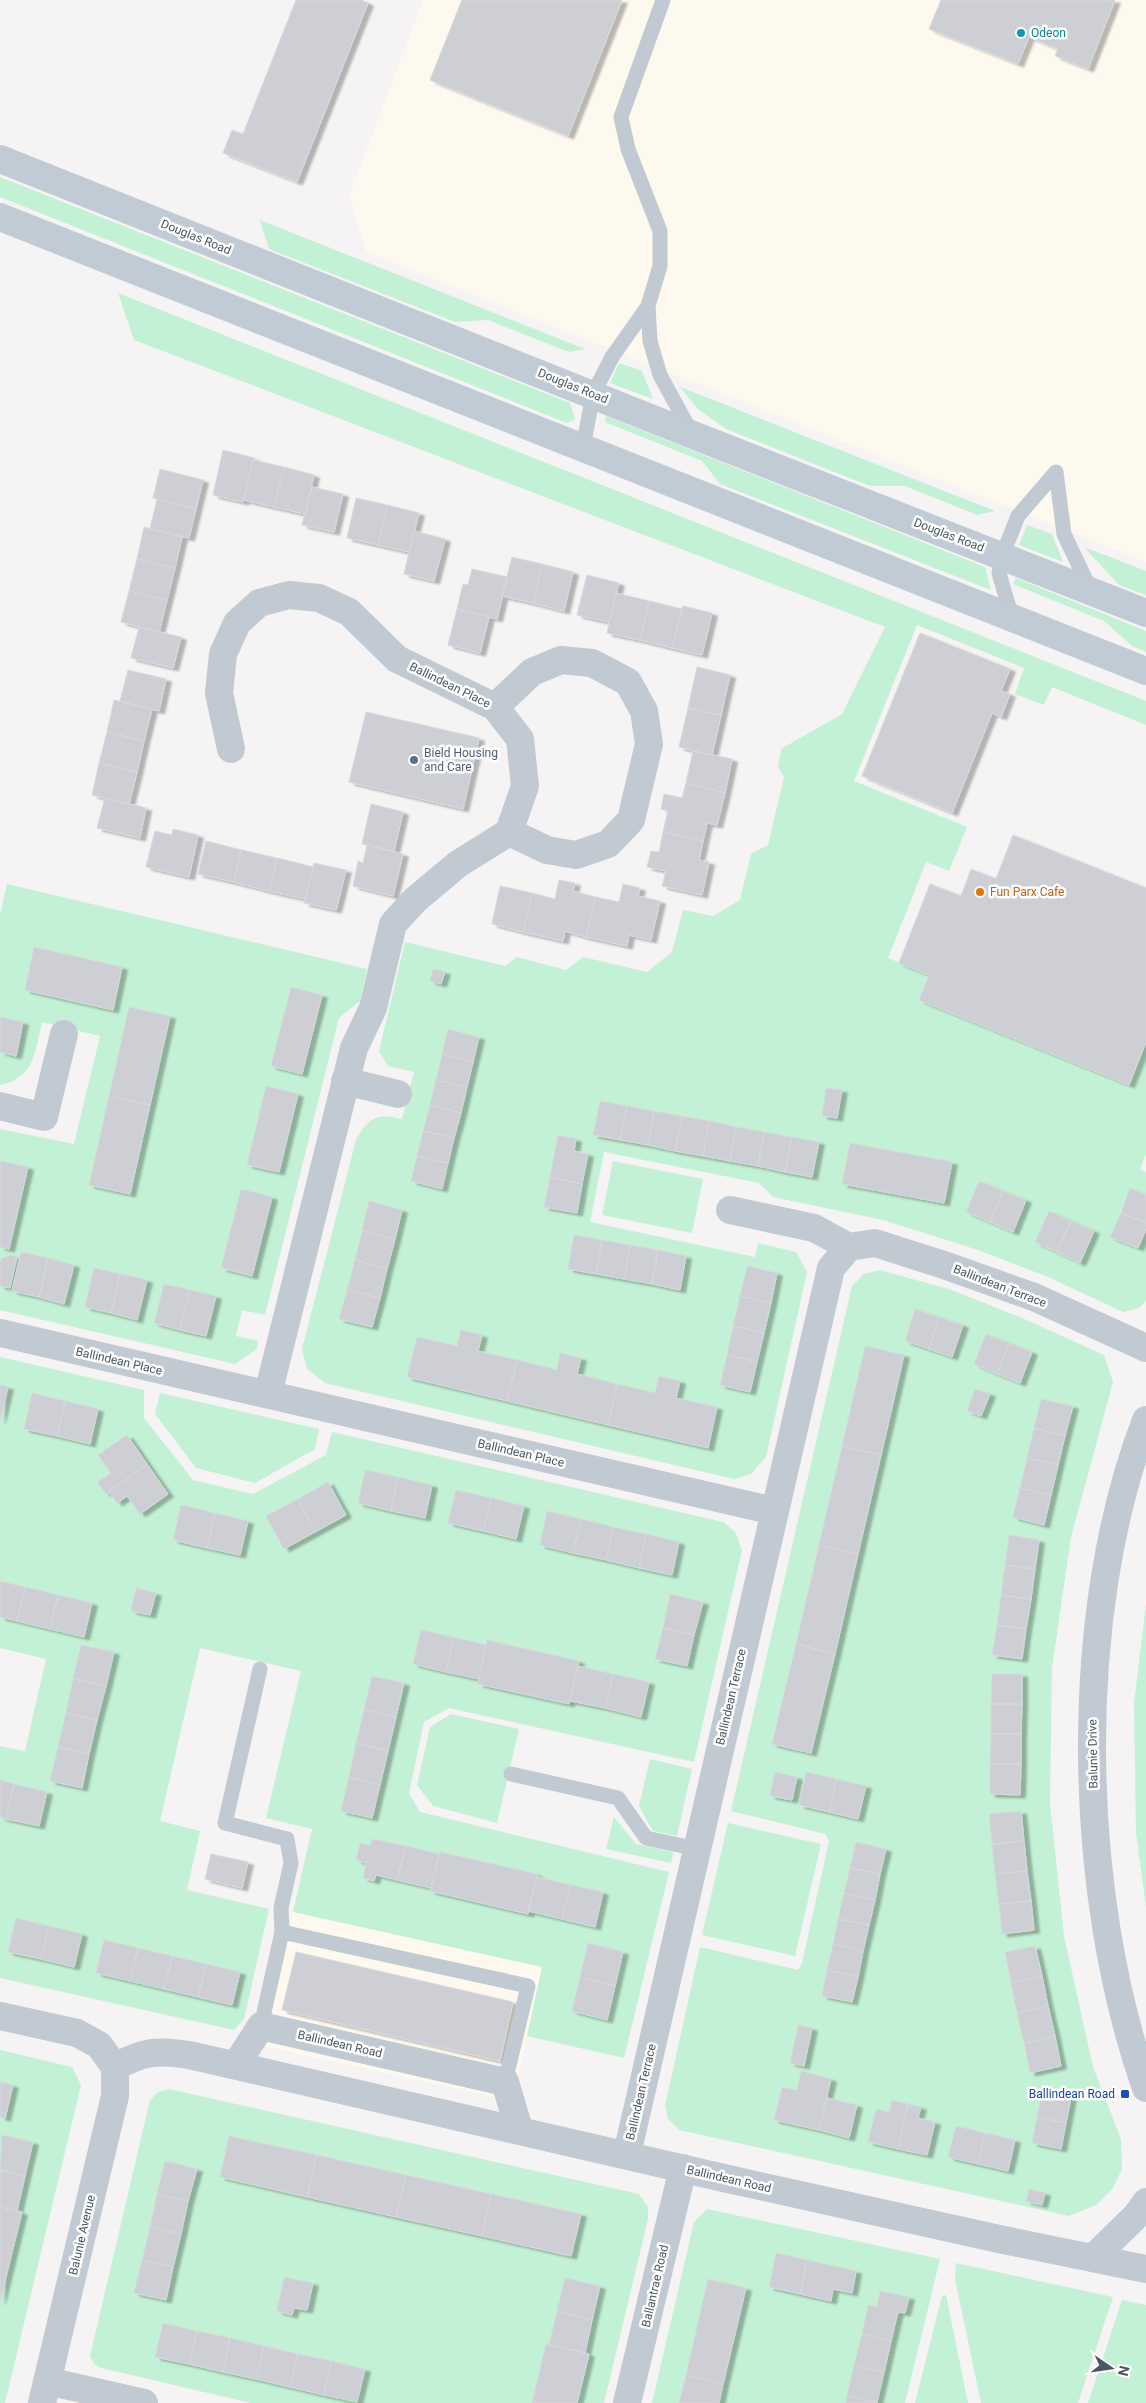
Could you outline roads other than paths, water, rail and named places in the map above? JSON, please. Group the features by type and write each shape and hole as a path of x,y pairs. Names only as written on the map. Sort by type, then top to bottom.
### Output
{"main road":[{"name":"Douglas Road","path":"0,158 693,435 1146,613"},
{"path":"0,217 1146,672"}],"street":[{"name":"Ballindean Place","path":"231,749 219,693 223,654 237,623 259,603 289,595 319,598 349,612 397,659 495,707 520,739 525,786 509,832"},
{"path":"268,1394 345,1081 354,1048 373,1008 393,924 415,900 458,864 509,832 547,850 576,855 608,844 631,820 649,744 644,711 628,682 592,662 561,660 532,672 495,707"},
{"path":"0,1106 44,1117 64,1034"},
{"path":"345,1081 398,1094"},
{"path":"730,1210 814,1228 849,1247"},
{"name":"Ballindean Terrace","path":"627,2154 831,1268 849,1247 875,1244 944,1265 1034,1297 1146,1348"},
{"name":"Ballindean Place","path":"0,1334 774,1511"},
{"name":"Balunie Drive","path":"1146,1420 1137,1443 1114,1535 1098,1634 1092,1736 1096,1843 1109,1942 1132,2050 1146,2088"},
{"path":"0,2016 77,2033 99,2045 114,2067"},
{"path":"236,2065 261,2026"},
{"name":"Ballindean Road","path":"261,2026 505,2082"},
{"name":"Ballindean Road","path":"114,2067 131,2058 159,2051 236,2065 999,2239 1146,2269"},
{"name":"Balunie Avenue","path":"45,2392 115,2096 114,2067"},
{"path":"505,2082 519,2129"},
{"name":"Ballantrae Road","path":"627,2403 683,2168"},
{"path":"1093,2258 1137,2215 1146,2202"},
{"path":"45,2392 144,2403"}],"lane":[{"path":"583,448 593,394 612,357 648,306 660,266 660,231 628,148 621,117 663,0"},
{"path":"648,306 650,341 660,375 693,435"},
{"path":"1012,618 998,573 1002,556 1018,516 1056,472 1064,534 1090,591"},
{"path":"260,1668 224,1823 287,1838 291,1862 281,1908 282,1932 261,2026"},
{"path":"511,1774 618,1798 646,1838 697,1849"},
{"path":"282,1932 528,1986 505,2082"}],"place":[{"name":"Odeon","path":"1021,33"},
{"name":"Bield Housing and Care","path":"414,760"},
{"name":"Fun Parx Cafe","path":"980,892"},
{"name":"Ballindean Road","path":"1125,2094"}]}
